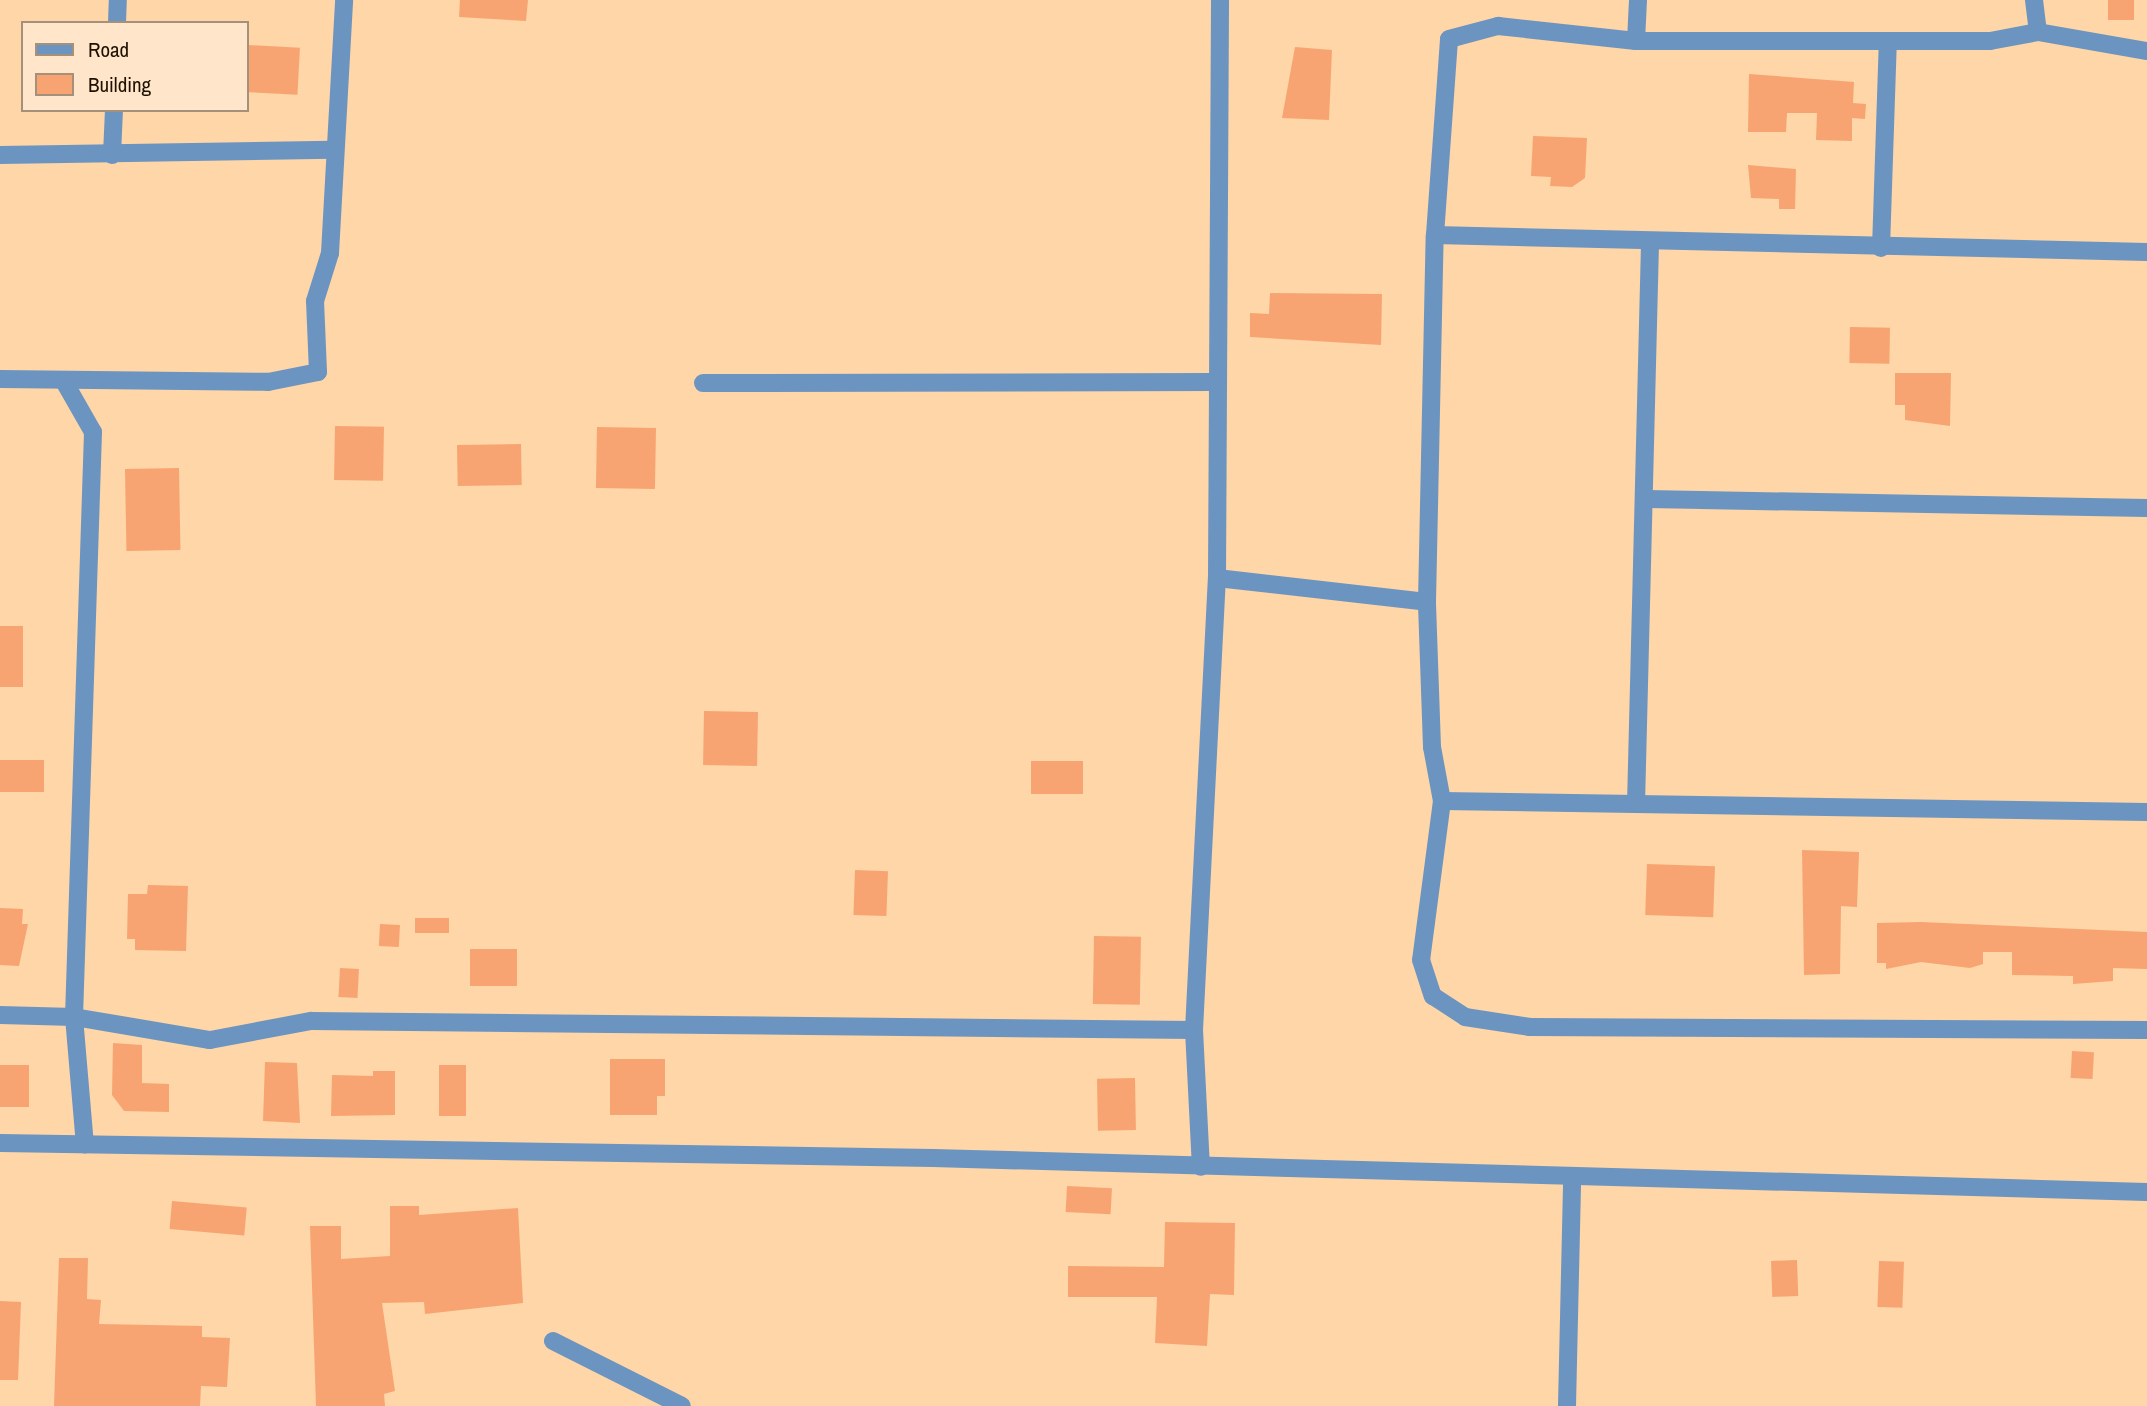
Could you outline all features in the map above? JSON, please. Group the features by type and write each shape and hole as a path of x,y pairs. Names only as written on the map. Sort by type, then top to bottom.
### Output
{"street":[{"path":"117,21 118,0"},
{"path":"0,379 65,383 268,382 318,372 315,301 330,253 332,150 344,0"},
{"path":"1201,1167 1194,1030 1217,578 1215,382 1220,0"},
{"path":"1636,41 1638,0"},
{"path":"2034,0 2038,32"},
{"path":"2147,51 2038,32 1990,41 1636,41 1498,26 1449,39 1435,235 1427,601 1432,747 1442,801 1421,960 1433,996 1465,1017 1530,1027 2147,1030"},
{"path":"1881,248 1888,41"},
{"path":"112,155 114,112"},
{"path":"0,155 332,150"},
{"path":"1435,235 1650,244 2147,252"},
{"path":"1636,804 1647,499 1650,244"},
{"path":"703,383 1215,382"},
{"path":"65,383 93,432 74,1017 85,1145"},
{"path":"1647,499 2147,509"},
{"path":"1217,578 1427,601"},
{"path":"1442,801 2147,812"},
{"path":"0,1015 74,1017 210,1040 311,1021 1194,1030"},
{"path":"0,1143 1201,1167 1572,1180 2147,1192"},
{"path":"1567,1406 1572,1180"},
{"path":"553,1341 681,1406"}],"building":[{"path":"460,0 528,0 526,21 459,17"},
{"path":"2108,0 2134,0 2134,20 2108,20"},
{"path":"248,45 300,48 297,95 248,92"},
{"path":"1295,47 1332,50 1329,120 1282,118"},
{"path":"1749,74 1854,82 1853,103 1866,104 1865,119 1852,118 1852,141 1816,140 1817,113 1787,113 1786,132 1748,132"},
{"path":"1533,136 1587,138 1585,178 1572,187 1550,186 1551,177 1531,176"},
{"path":"1748,165 1796,169 1795,209 1779,209 1779,199 1751,198"},
{"path":"1270,293 1382,294 1381,345 1250,337 1250,313 1269,314"},
{"path":"1850,327 1890,328 1889,364 1849,363"},
{"path":"1895,373 1951,373 1950,426 1905,420 1905,405 1895,405"},
{"path":"335,426 384,427 383,481 334,480"},
{"path":"597,427 656,428 655,489 596,488"},
{"path":"521,444 522,485 458,486 457,445"},
{"path":"179,468 180,550 126,551 125,469"},
{"path":"0,626 23,626 23,687 0,687"},
{"path":"704,711 758,712 757,766 703,765"},
{"path":"0,760 44,760 44,792 0,792"},
{"path":"1031,761 1083,761 1083,794 1031,794"},
{"path":"1802,850 1859,852 1857,907 1841,906 1840,974 1804,975"},
{"path":"1647,864 1715,866 1713,917 1645,915"},
{"path":"855,870 888,871 886,916 853,915"},
{"path":"148,885 188,886 186,951 135,950 135,939 127,939 128,894 147,894"},
{"path":"0,908 23,909 22,924 28,924 19,966 0,965"},
{"path":"415,918 449,918 449,933 415,933"},
{"path":"1921,922 2147,932 2147,969 2113,968 2113,981 2073,984 2073,976 2012,975 2012,952 1983,952 1983,964 1970,968 1921,962 1886,969 1886,963 1877,963 1877,923"},
{"path":"380,924 400,925 399,947 379,946"},
{"path":"1094,936 1141,937 1140,1005 1093,1004"},
{"path":"470,949 517,949 517,986 470,986"},
{"path":"340,968 359,969 357,998 338,997"},
{"path":"113,1043 142,1045 142,1083 169,1084 169,1112 124,1111 112,1095"},
{"path":"2072,1051 2094,1052 2093,1079 2071,1078"},
{"path":"610,1059 665,1059 665,1096 657,1096 657,1115 610,1115"},
{"path":"265,1062 297,1063 300,1123 263,1121"},
{"path":"0,1065 29,1065 29,1107 0,1107"},
{"path":"439,1065 466,1065 466,1116 439,1116"},
{"path":"373,1071 395,1071 395,1115 331,1116 332,1075 373,1076"},
{"path":"1135,1078 1136,1130 1098,1131 1097,1079"},
{"path":"1067,1186 1112,1188 1111,1214 1066,1212"},
{"path":"172,1201 247,1208 244,1235 170,1229"},
{"path":"390,1206 419,1206 419,1215 518,1208 523,1303 425,1314 424,1302 382,1303 395,1391 384,1394 385,1406 316,1406 310,1226 341,1226 341,1259 390,1256"},
{"path":"1165,1222 1235,1223 1234,1295 1210,1294 1207,1346 1155,1343 1157,1297 1068,1297 1068,1266 1164,1267"},
{"path":"59,1258 88,1258 87,1299 101,1300 99,1324 202,1326 202,1337 230,1338 227,1387 201,1386 200,1406 54,1406"},
{"path":"1797,1260 1798,1296 1772,1297 1771,1261"},
{"path":"1879,1261 1904,1262 1902,1308 1877,1307"},
{"path":"0,1301 21,1302 18,1380 0,1380"}]}
